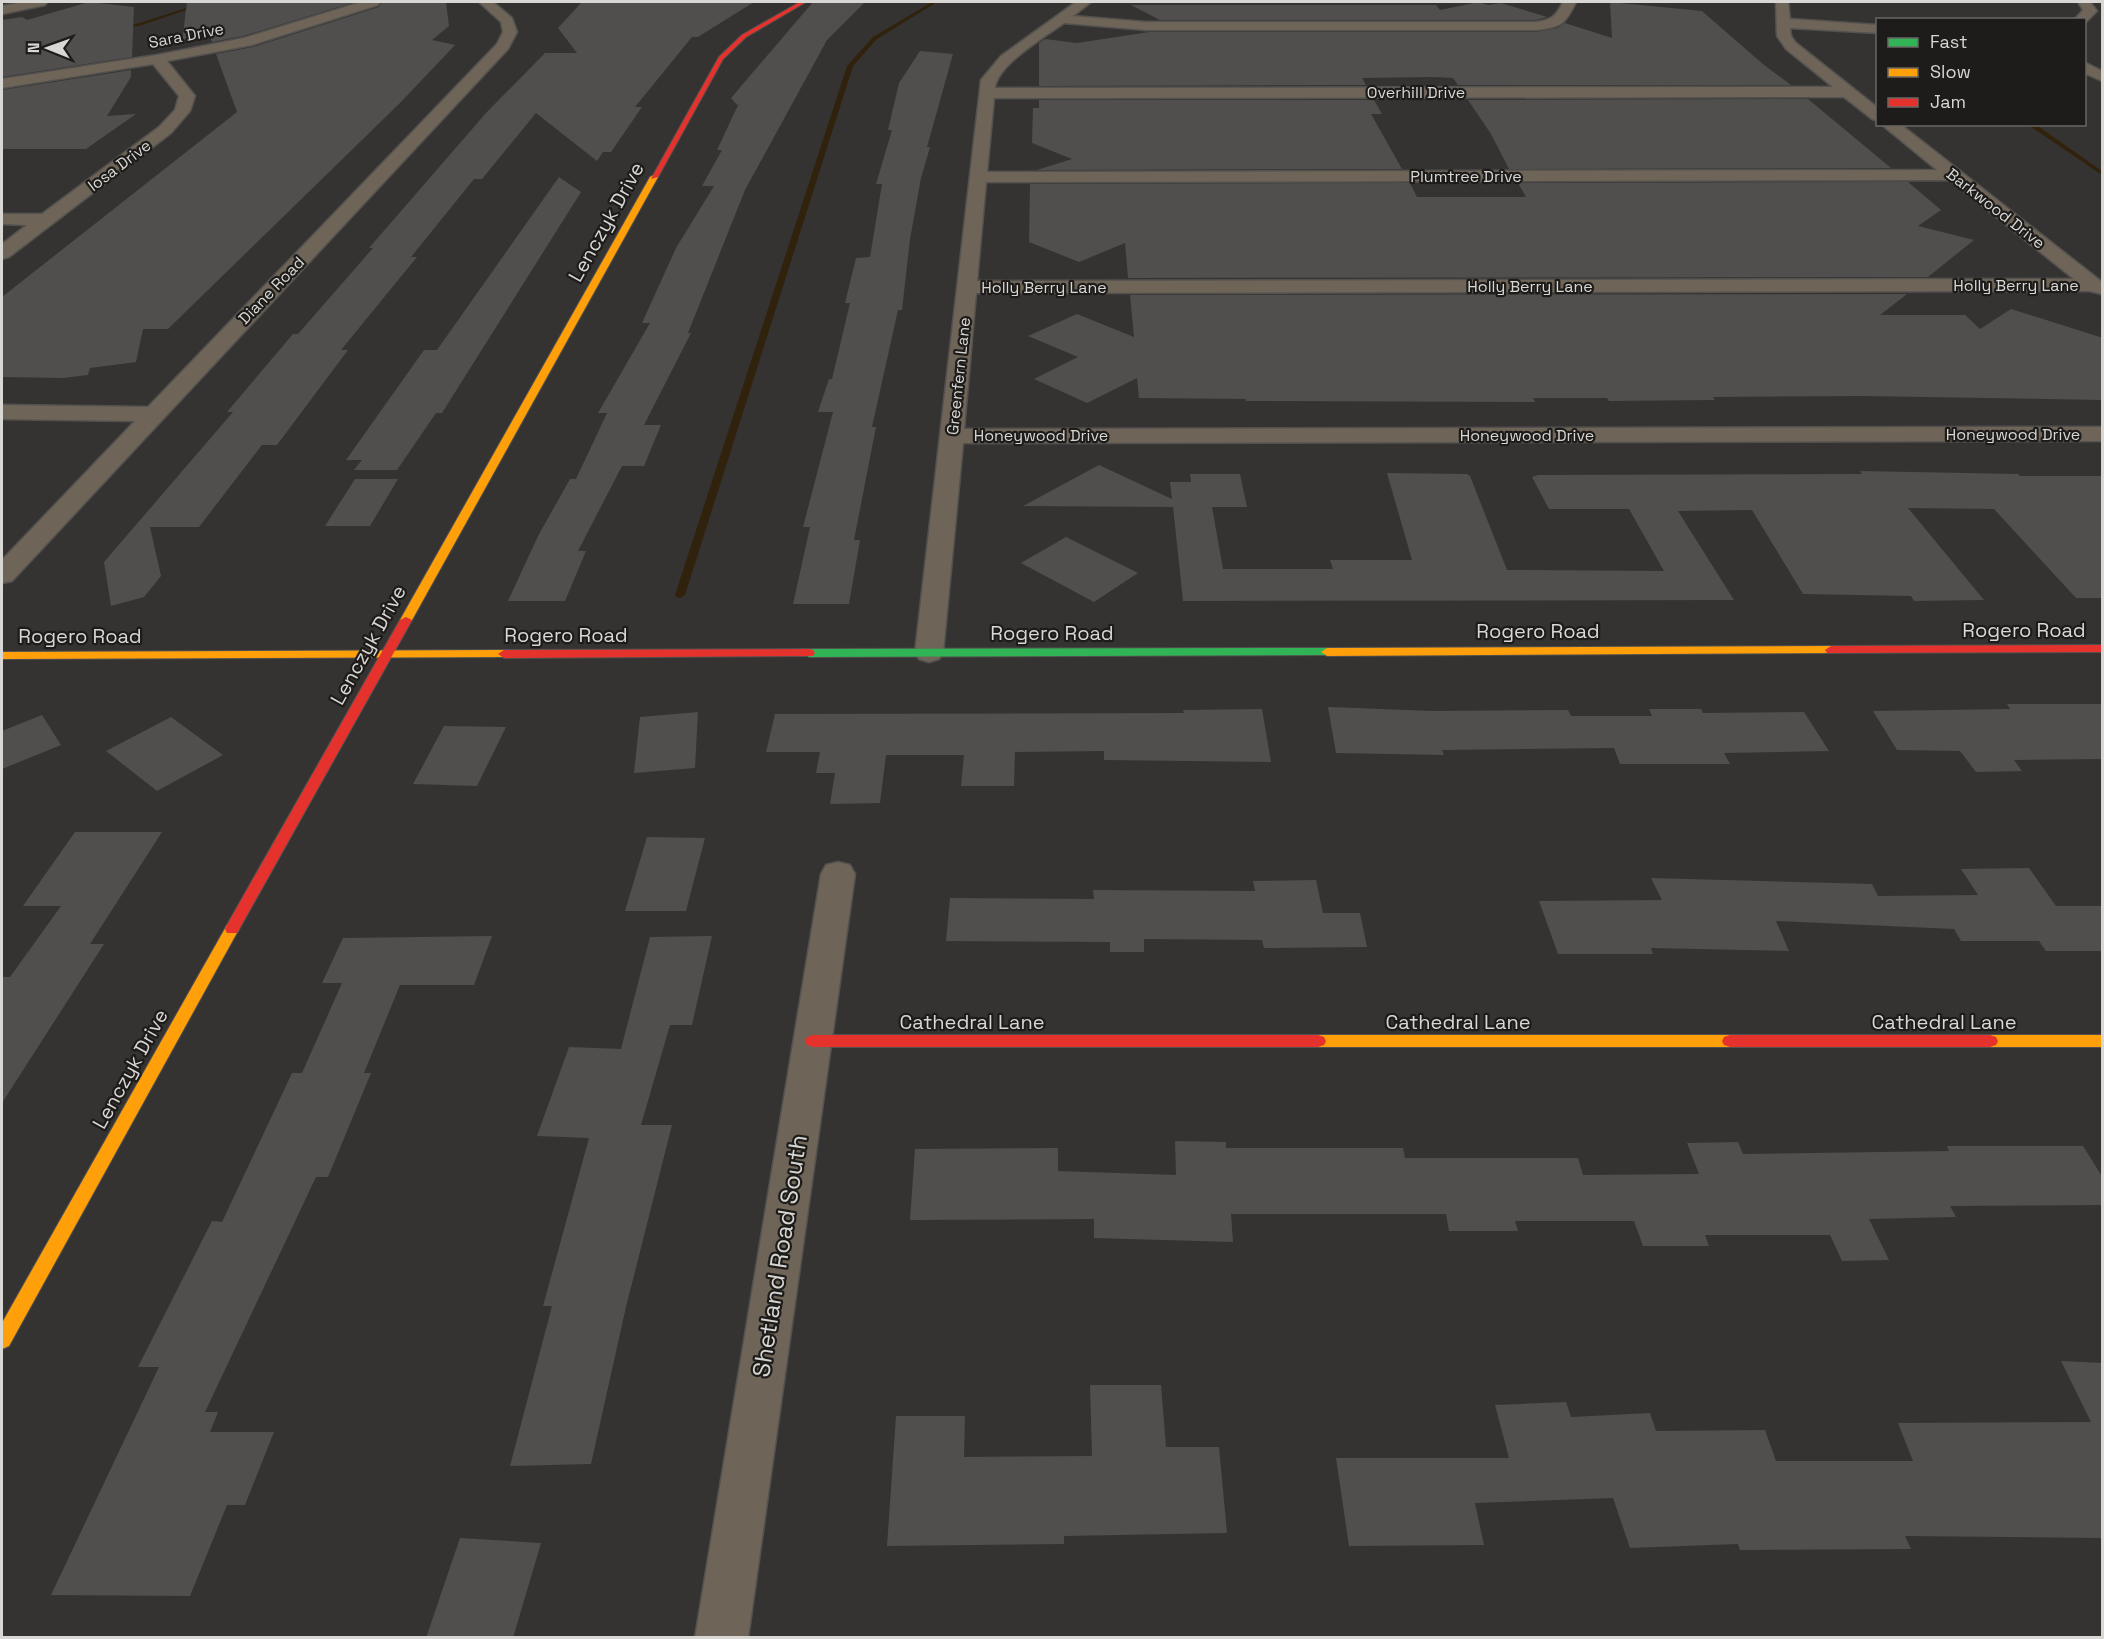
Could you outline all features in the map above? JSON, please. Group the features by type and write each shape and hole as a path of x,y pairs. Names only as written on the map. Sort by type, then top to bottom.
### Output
{"street":[{"path":"2,10 40,2"},
{"name":"Sara Drive","path":"2,83 157,59 247,42 373,2"},
{"name":"Diane Road","path":"2,575 503,46 510,33 507,21 486,2"},
{"name":"Lenczyk Drive","path":"2,1340 384,655 721,58 744,36 802,2"},
{"name":"Greenfern Lane","path":"929,653 988,80 995,69 1084,2"},
{"path":"1060,20 1146,26 1536,26 1552,24 1561,19 1569,2"},
{"path":"1782,2 1784,36 1791,46 1876,114"},
{"path":"1783,23 1876,29"},
{"name":"Iosa Drive","path":"2,253 165,130 182,111 187,96 157,59"},
{"path":"2086,67 2103,77"},
{"name":"Overhill Drive","path":"986,93 1847,92"},
{"name":"Barkwood Drive","path":"1892,126 2098,289"},
{"name":"Plumtree Drive","path":"978,177 1953,175"},
{"path":"2,219 45,220"},
{"name":"Holly Berry Lane","path":"967,287 2098,289"},
{"path":"2,412 153,414"},
{"name":"Honeywood Drive","path":"952,436 2103,434"},
{"name":"Rogero Road","path":"2,656 2103,649"},
{"name":"Shetland Road South","path":"721,1638 837,874"},
{"name":"Cathedral Lane","path":"813,1041 2103,1041"}],"building":[{"path":"89,2 134,7 132,57 2,77 2,20 22,17 27,20"},
{"path":"187,2 355,2 243,36 212,42 210,36 182,41"},
{"path":"382,2 446,2 449,26 432,40 455,45 401,102 168,329 143,329 136,362 90,368 88,375 63,378 2,377 2,297 237,112 216,54 253,47 379,7"},
{"path":"582,2 754,2 698,37 692,37 635,107 642,107 611,152 603,152 597,161 536,113 482,179 474,179 411,257 417,257 341,350 348,350 277,445 262,445 199,527 150,527 161,576 144,597 111,606 104,562 233,412 227,412 293,334 298,334 486,113 545,53 577,53 558,28"},
{"path":"813,2 865,2 827,40 745,190 688,333 691,333 644,425 661,425 644,466 622,466 578,551 586,551 565,601 508,601 538,536 570,479 576,479 607,413 598,413 650,323 642,323 676,248 714,186 702,186 722,150 717,150 739,103 737,105 731,98"},
{"path":"1479,2 1488,5 1501,3 1547,17 1536,20 1160,20 1131,5 1436,5 1440,10"},
{"path":"1610,2 1702,11 1764,65 1791,85 1458,85 1453,78 1433,77 1362,78 1366,85 1039,86 1039,43 1045,39 1077,43 1149,32 1536,32 1557,28 1565,23 1612,38"},
{"path":"920,51 953,54 927,147 930,147 921,178 910,239 902,310 898,310 872,427 876,427 854,540 860,540 849,604 793,604 810,527 803,527 833,412 818,412 829,379 832,379 850,303 845,303 856,258 870,257 882,184 876,184 892,130 888,130 899,83"},
{"path":"131,70 131,77 107,116 136,114 86,149 2,149 2,90"},
{"path":"1808,99 1891,168 1509,169 1491,134 1468,100"},
{"path":"1039,100 1374,100 1382,114 1371,114 1402,169 1037,170 1072,159 1032,143 1033,108 1039,108"},
{"path":"559,177 581,192 442,413 436,413 397,470 354,470 362,460 346,460 424,350 437,350"},
{"path":"1908,182 1941,210 1918,226 1974,240 1928,277 1128,278 1125,243 1079,262 1029,242 1030,184 1410,183 1417,197 1526,197 1518,183"},
{"path":"1907,294 1880,315 1965,315 1980,329 2011,309 2103,338 2103,400 1863,396 1713,397 1715,400 1609,401 1607,398 1533,398 1535,402 1246,401 1246,399 1139,398 1137,378 1087,403 1034,379 1078,357 1028,336 1077,314 1134,337 1130,295"},
{"path":"1099,465 1172,499 1170,482 1191,482 1190,474 1240,474 1247,507 1212,507 1223,569 1333,569 1330,560 1412,560 1387,473 1467,474 1470,476 1507,570 1664,571 1629,509 1549,509 1532,477 1538,475 1862,474 1860,471 2103,476 2103,598 2076,598 1994,509 1908,508 1984,600 1914,601 1911,596 1803,594 1752,510 1678,511 1734,600 1183,601 1173,507 1023,506"},
{"path":"355,479 398,479 370,526 325,526"},
{"path":"1066,537 1138,573 1094,602 1021,563"},
{"path":"2007,704 2103,704 2103,759 2014,760 2022,771 1976,772 1960,751 1897,750 1873,711 2010,709"},
{"path":"1328,707 1433,711 1568,710 1571,716 1652,716 1649,709 1701,709 1703,713 1804,712 1829,751 1724,753 1730,764 1620,764 1614,748 1442,750 1444,755 1336,753"},
{"path":"1262,709 1271,762 1104,760 1104,751 1015,752 1014,786 961,786 964,755 886,755 880,803 830,804 835,773 816,773 820,752 766,752 775,714 1184,713 1183,710"},
{"path":"698,712 695,768 634,773 640,717"},
{"path":"42,715 61,745 2,769 2,731"},
{"path":"171,717 223,755 157,791 106,751"},
{"path":"444,726 506,727 477,786 413,784"},
{"path":"75,832 162,832 90,944 104,944 2,1103 2,977 10,977 61,906 23,906"},
{"path":"647,837 705,838 686,911 625,911"},
{"path":"2029,868 2056,906 2103,906 2103,951 2046,951 2039,941 1961,941 1954,929 1776,921 1789,951 1651,948 1653,954 1558,954 1539,901 1662,900 1651,878 1872,884 1878,896 1978,895 1961,869"},
{"path":"1316,880 1323,913 1360,913 1367,947 1264,948 1262,940 1144,939 1144,952 1110,952 1110,942 946,941 950,898 1094,899 1093,890 1255,891 1253,881"},
{"path":"492,936 474,985 400,985 364,1073 371,1073 328,1177 316,1177 205,1412 218,1412 210,1432 274,1432 245,1505 227,1505 190,1596 51,1595 159,1367 138,1367 212,1221 222,1222 292,1073 302,1073 342,983 322,983 343,938"},
{"path":"712,936 692,1025 670,1025 641,1125 672,1125 626,1307 591,1464 510,1466 552,1306 543,1306 589,1138 537,1136 569,1047 621,1049 650,937"},
{"path":"1175,1141 1226,1142 1226,1148 1403,1148 1405,1158 1578,1158 1583,1175 1699,1174 1687,1143 1738,1142 1743,1154 1949,1151 1947,1146 2083,1146 2103,1178 2103,1205 1950,1206 1956,1217 1869,1219 1889,1260 1842,1261 1830,1235 1705,1235 1709,1246 1643,1246 1634,1221 1515,1221 1518,1231 1449,1231 1446,1214 1231,1214 1233,1242 1094,1238 1094,1219 910,1220 915,1149 1058,1148 1058,1171 1176,1175"},
{"path":"2061,1361 2103,1363 2103,1538 1905,1536 1911,1549 1740,1550 1738,1544 1630,1548 1613,1498 1475,1503 1484,1545 1349,1546 1336,1458 1509,1458 1495,1405 1566,1402 1571,1417 1650,1413 1656,1431 1765,1430 1776,1461 1913,1461 1898,1423 2091,1422"},
{"path":"1090,1385 1161,1385 1166,1447 1219,1447 1227,1533 1064,1536 1064,1544 887,1546 896,1416 965,1416 964,1457 1092,1456"},
{"path":"460,1538 541,1543 513,1638 426,1638"}],"waterway":[{"path":"119,27 137,25 208,2"},
{"path":"680,595 850,66 875,38 935,2"},
{"path":"2033,126 2102,173"}],"traffic: fast":[{"path":"809,653 1327,652"}],"traffic: slow":[{"path":"406,620 654,177"},
{"path":"1327,652 1831,650"},
{"path":"2,656 504,654"},
{"path":"2,1340 232,929"},
{"path":"1318,1041 1730,1041"},
{"path":"1990,1041 2102,1041"}],"traffic: jam":[{"path":"654,177 721,58 744,36 803,2"},
{"path":"232,929 406,620"},
{"path":"1831,650 2102,649"},
{"path":"504,654 809,653"},
{"path":"813,1041 1318,1041"},
{"path":"1730,1041 1990,1041"}]}
